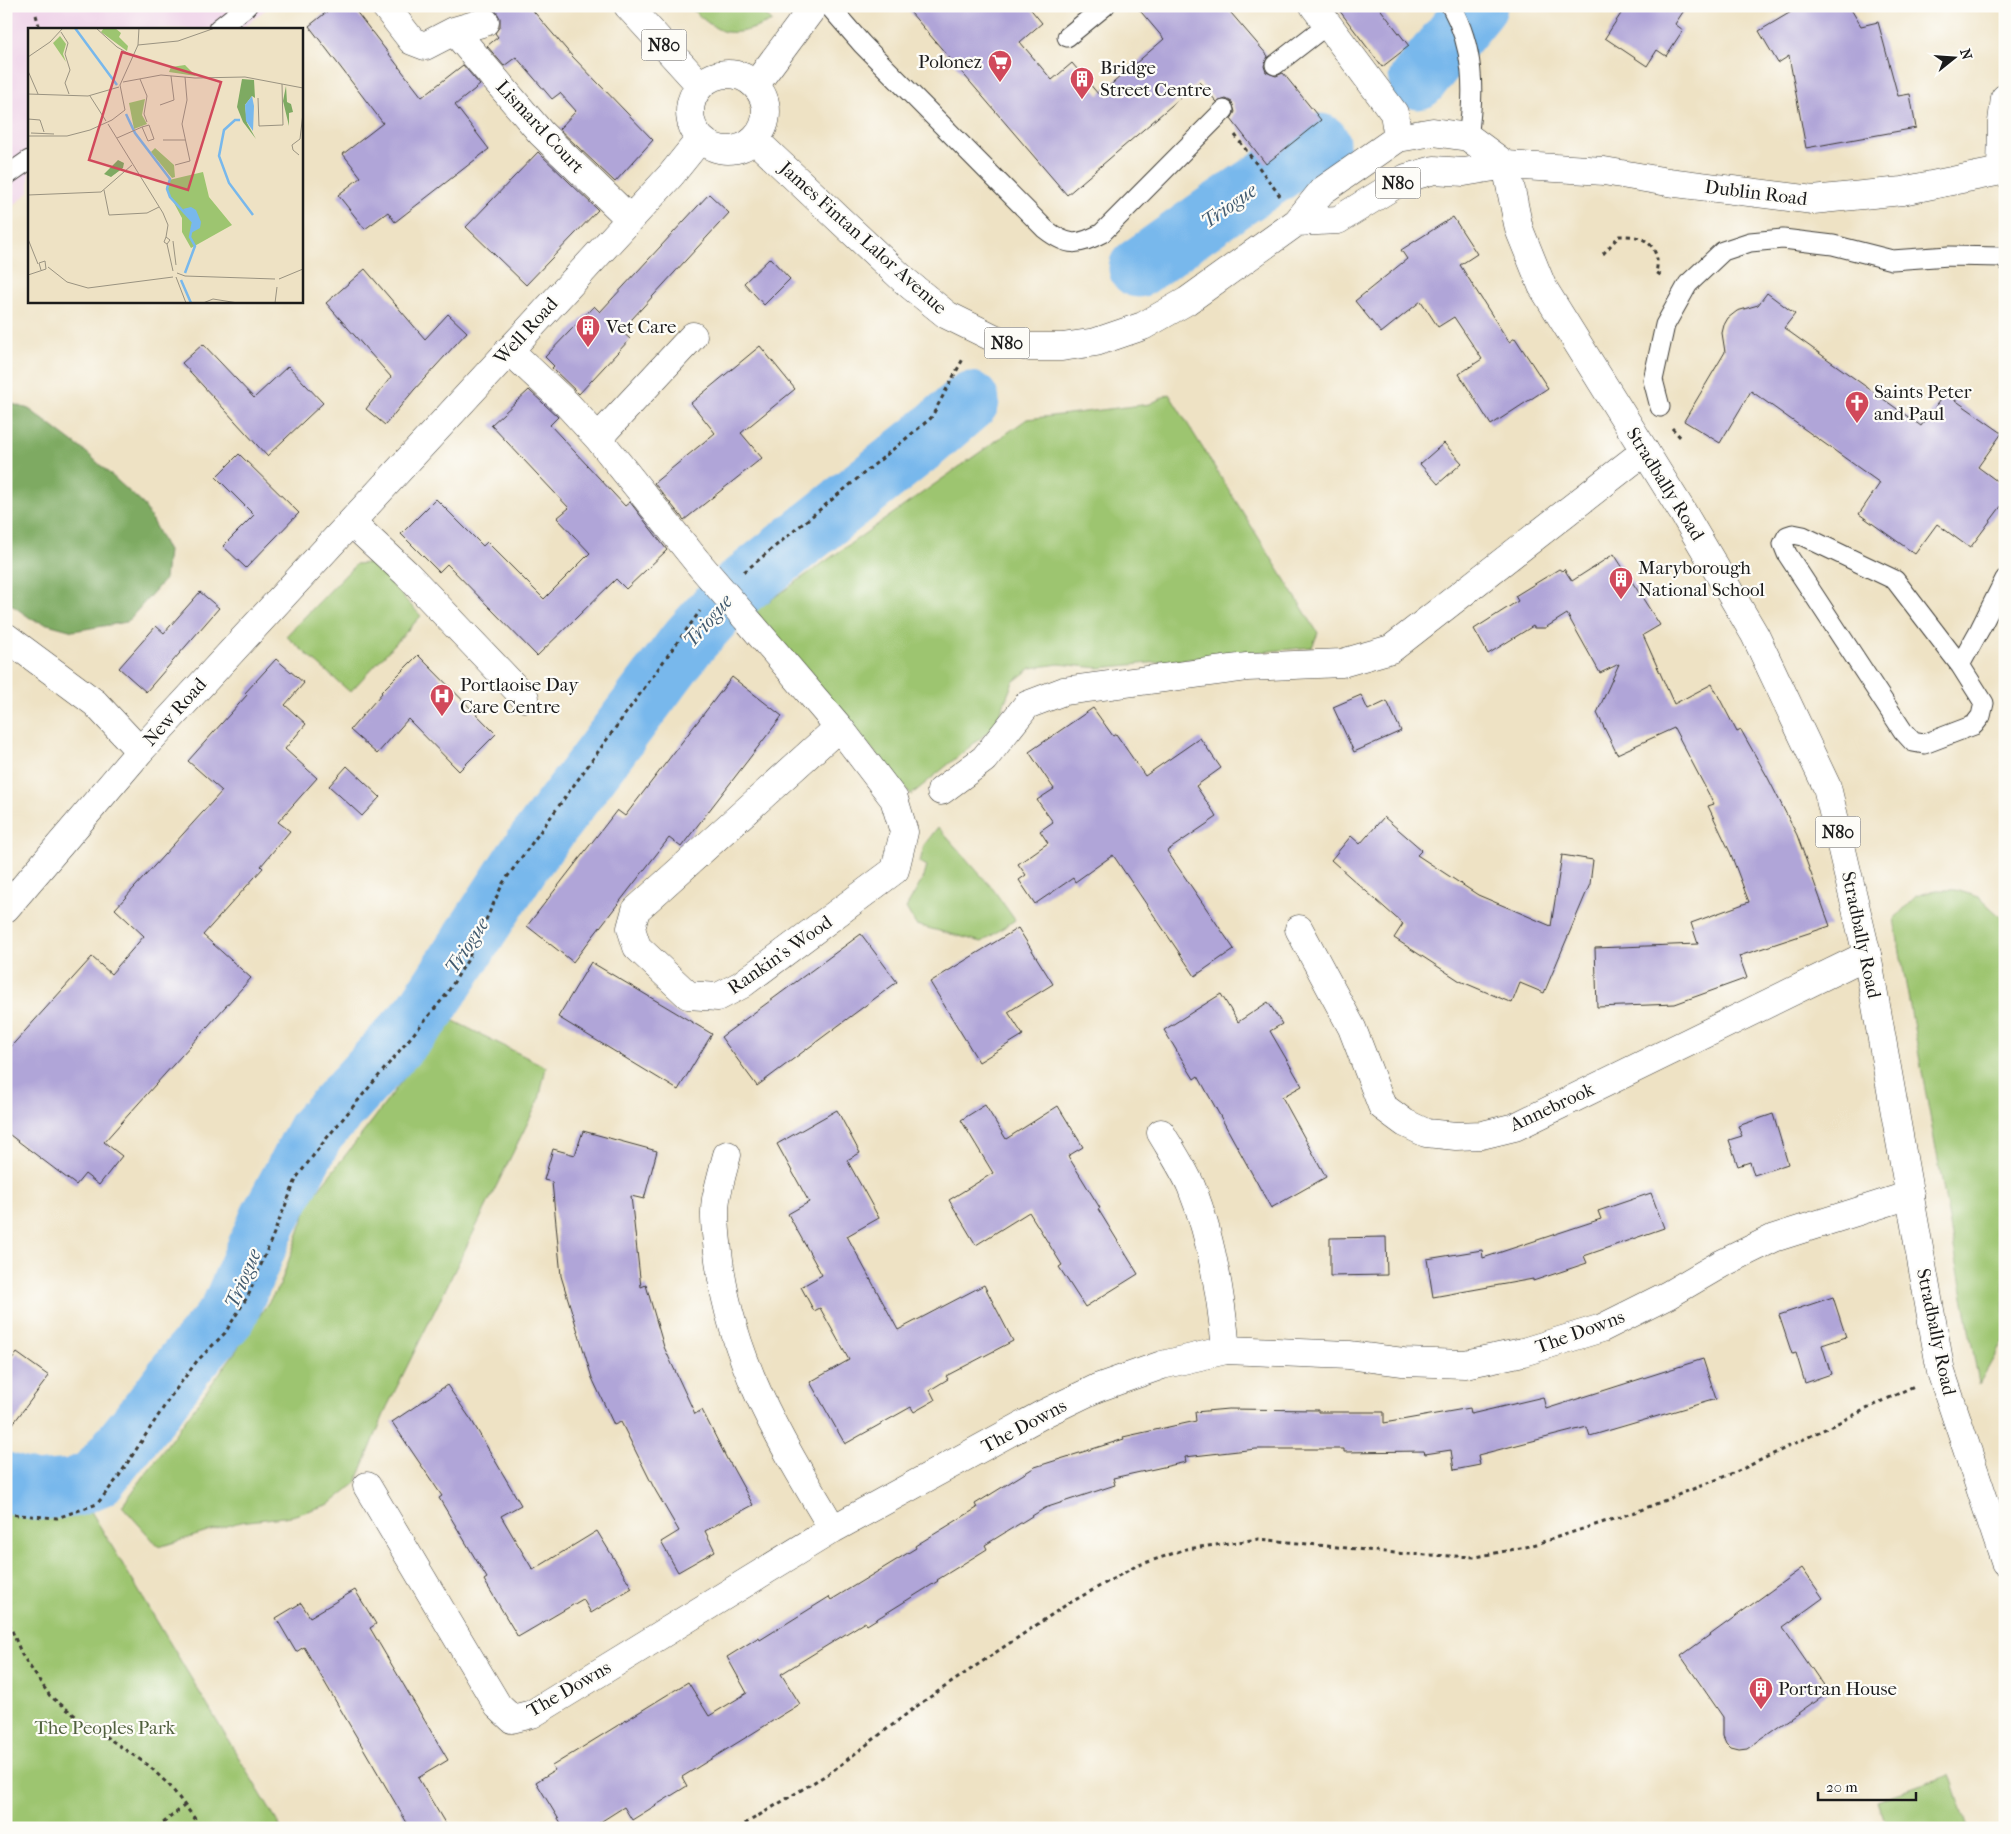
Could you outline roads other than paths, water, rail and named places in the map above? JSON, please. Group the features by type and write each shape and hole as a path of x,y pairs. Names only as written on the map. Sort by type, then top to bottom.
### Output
{"street":[{"path":"385,6 412,41 425,46 454,32 485,22"},
{"name":"N80","path":"628,6 700,84"},
{"path":"700,139 713,148 727,151 744,147 755,140 766,124 767,110 764,95 756,84 814,6"},
{"path":"1321,15 1391,114"},
{"name":"Lismard Court","path":"454,32 541,133 630,219"},
{"name":"N80","path":"700,139 693,128 690,111 692,98 700,84 711,77 726,73 739,74 756,84"},
{"path":"2003,172 2002,122 2005,98"},
{"name":"James Fintan Lalor Avenue","path":"755,140 906,281 947,315 978,332 1002,342 1030,347 1062,347 1096,342 1144,326 1187,300 1298,222 1322,191 1391,114 1433,132 1468,137 1506,165"},
{"name":"Well Road","path":"352,523 671,175 700,139"},
{"name":"N80","path":"1298,222 1338,220 1406,178 1434,170 1464,172 1506,165"},
{"name":"Dublin Road","path":"1506,165 1604,171 1668,182 1813,200 1902,191 2003,172"},
{"name":"Stradbally Road","path":"1506,165 1519,229 1542,286 1682,511 1755,634 1827,787 1867,955 1941,1372 2005,1562"},
{"path":"598,438 693,336"},
{"name":"Rankin's Wood","path":"509,350 567,404 598,438 699,564 839,727 894,799 904,832 895,870 741,984 718,997 688,996 637,947 631,928 636,910 839,727"},
{"path":"941,791 984,759 1003,738 1027,706 1064,691 1247,667 1342,663 1392,649 1645,451"},
{"path":"352,523 406,573 525,698"},
{"name":"New Road","path":"6,908 140,751 294,582 352,523"},
{"path":"6,638 95,704 140,751"},
{"name":"Annebrook","path":"1299,929 1352,1028 1382,1106 1405,1124 1426,1133 1456,1136 1482,1135 1515,1126 1867,955"},
{"path":"1161,1133 1190,1186 1211,1248 1221,1298 1226,1350"},
{"path":"727,1155 716,1201 717,1238 723,1291 734,1336 755,1389 780,1442 833,1529"},
{"name":"The Downs","path":"367,1486 498,1706 512,1719 532,1714 833,1529 1045,1413 1097,1388 1162,1365 1226,1350 1349,1355 1403,1362 1465,1364 1523,1352 1602,1328 1668,1295 1721,1264 1774,1238 1910,1195"}],"lane":[{"path":"219,28 247,6"},
{"path":"829,6 862,44 1045,229 1056,237 1070,242 1079,244 1102,233 1222,112"},
{"path":"1067,37 1105,6"},
{"path":"1453,10 1471,60 1472,110 1468,137"},
{"path":"1275,64 1321,15"},
{"path":"6,176 28,161"},
{"path":"1660,407 1652,380 1665,325 1688,284 1723,251 1750,242 1782,239 1833,245 1892,260 1949,256 2002,257 2005,260"},
{"path":"1794,534 1803,536 1895,580 1960,664 1984,703 1981,716 1974,725 1924,744 1913,742 1903,731 1787,554 1783,544 1787,536 1794,534"},
{"path":"1960,664 2005,579"}],"waterway":[{"name":"Triogue","path":"1418,80 1478,6"},
{"name":"Triogue","path":"1138,268 1320,143"},
{"name":"Triogue","path":"6,1482 34,1491 73,1488 97,1478 185,1364 228,1314 269,1219 316,1131 423,1014 522,862 687,643 731,594 925,440 970,401"}],"place":[{"name":"Polonez","path":"1000,83"},
{"name":"Bridge Street Centre","path":"1082,100"},
{"name":"Vet Care","path":"588,348"},
{"name":"Saints Peter and Paul","path":"1857,424"},
{"name":"Maryborough National School","path":"1621,600"},
{"name":"Portlaoise Day Care Centre","path":"442,717"},
{"name":"Portran House","path":"1761,1710"}],"park label":[{"name":"The Peoples Park","path":"105,1728"}]}
